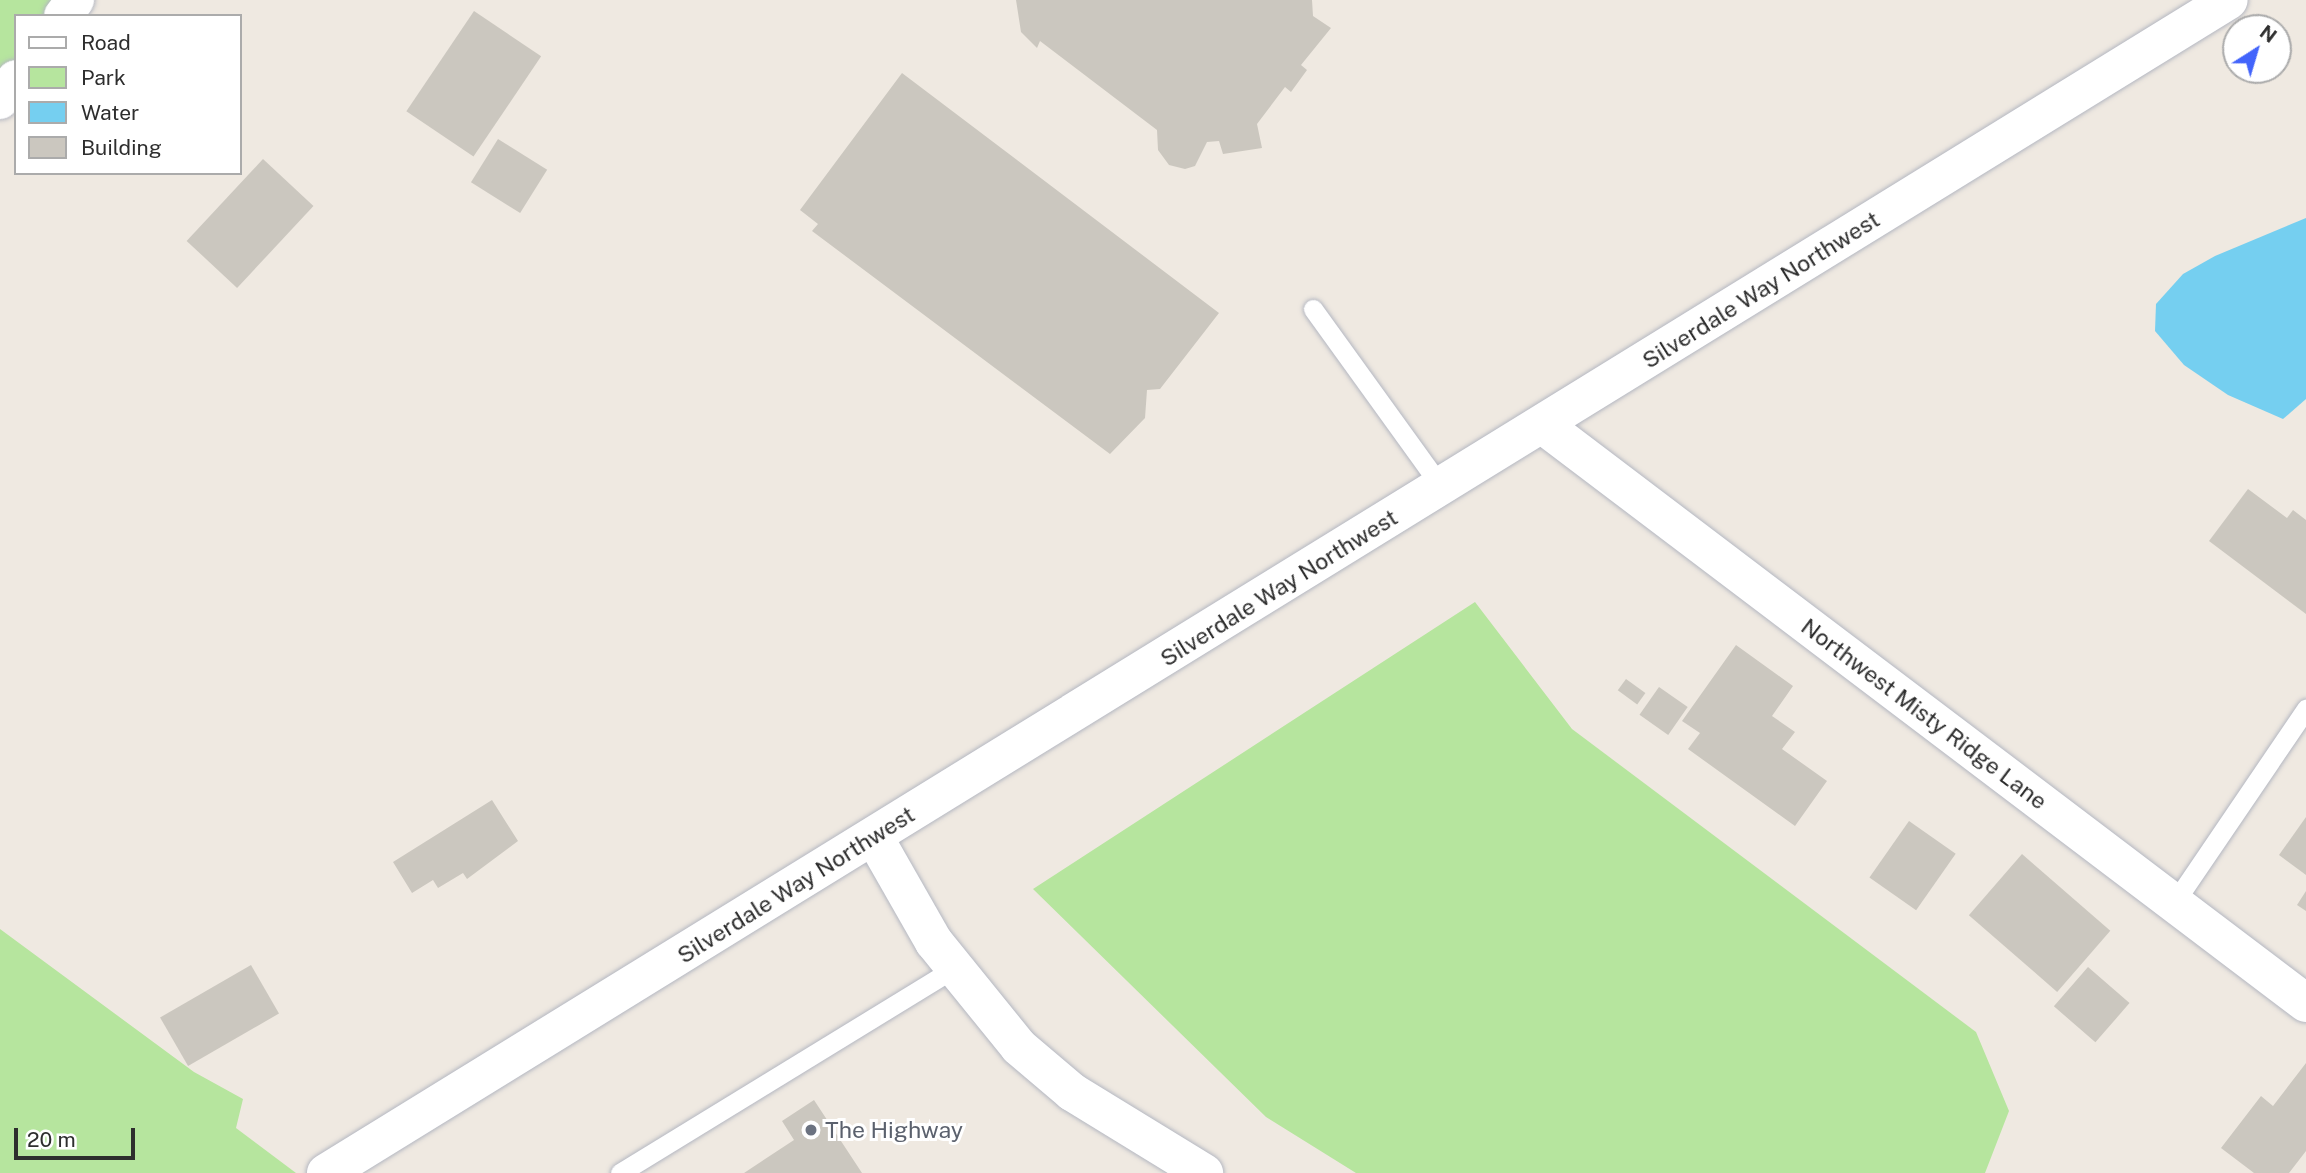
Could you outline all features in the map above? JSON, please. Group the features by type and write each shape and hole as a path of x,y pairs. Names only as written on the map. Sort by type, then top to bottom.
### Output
{"main road":[{"name":"Silverdale Way Northwest","path":"326,1173 1442,488 2229,0"},
{"path":"0,100 14,82"},
{"name":"Northwest Misty Ridge Lane","path":"1543,425 2306,1003"},
{"path":"874,837 953,969 1019,1047 1072,1092 1204,1173"}],"lane":[{"path":"1313,309 1442,488"},
{"path":"2174,903 2306,709"},
{"path":"620,1173 953,969"}],"green space":[{"path":"0,0 75,0 64,14 14,14 14,82 0,100"},
{"path":"1475,602 1572,729 1976,1032 2009,1111 1985,1173 1356,1173 1266,1117 1033,889"},
{"path":"0,929 194,1072 243,1099 236,1128 296,1173 0,1173"}],"water":[{"path":"2306,218 2306,399 2283,419 2228,395 2184,365 2155,331 2156,304 2183,274 2215,256"}],"building":[{"path":"1016,0 1312,0 1313,16 1331,28 1301,65 1307,70 1291,92 1285,87 1257,124 1262,148 1223,154 1219,141 1207,142 1195,166 1185,169 1169,165 1158,150 1157,130 1040,41 1037,48 1021,32"},
{"path":"474,11 541,56 473,157 406,111"},
{"path":"902,73 1219,313 1160,389 1147,390 1145,418 1110,454 812,231 818,224 800,210"},
{"path":"498,139 547,170 520,213 471,182"},
{"path":"263,159 313,206 237,288 187,241"},
{"path":"2248,489 2287,518 2293,510 2306,520 2306,614 2209,541"},
{"path":"1736,645 1793,686 1772,716 1795,732 1782,749 1827,781 1795,826 1688,749 1700,733 1682,721"},
{"path":"1626,679 1645,693 1637,704 1618,690"},
{"path":"1659,687 1688,707 1668,735 1639,715"},
{"path":"492,800 518,841 467,879 463,873 438,888 433,880 412,893 393,862"},
{"path":"2306,817 2306,875 2279,855"},
{"path":"1909,821 1956,854 1916,910 1869,878"},
{"path":"2022,854 2110,931 2057,992 1969,915"},
{"path":"2306,891 2306,911 2297,905"},
{"path":"251,965 279,1013 188,1066 160,1018"},
{"path":"2088,967 2130,1003 2095,1042 2054,1006"},
{"path":"2306,1063 2306,1151 2289,1173 2254,1173 2221,1148 2261,1096 2273,1106"},
{"name":"The Highway","path":"814,1100 862,1173 744,1173 794,1140 782,1121"}],"place":[{"name":"The Highway","path":"811,1130"}]}
